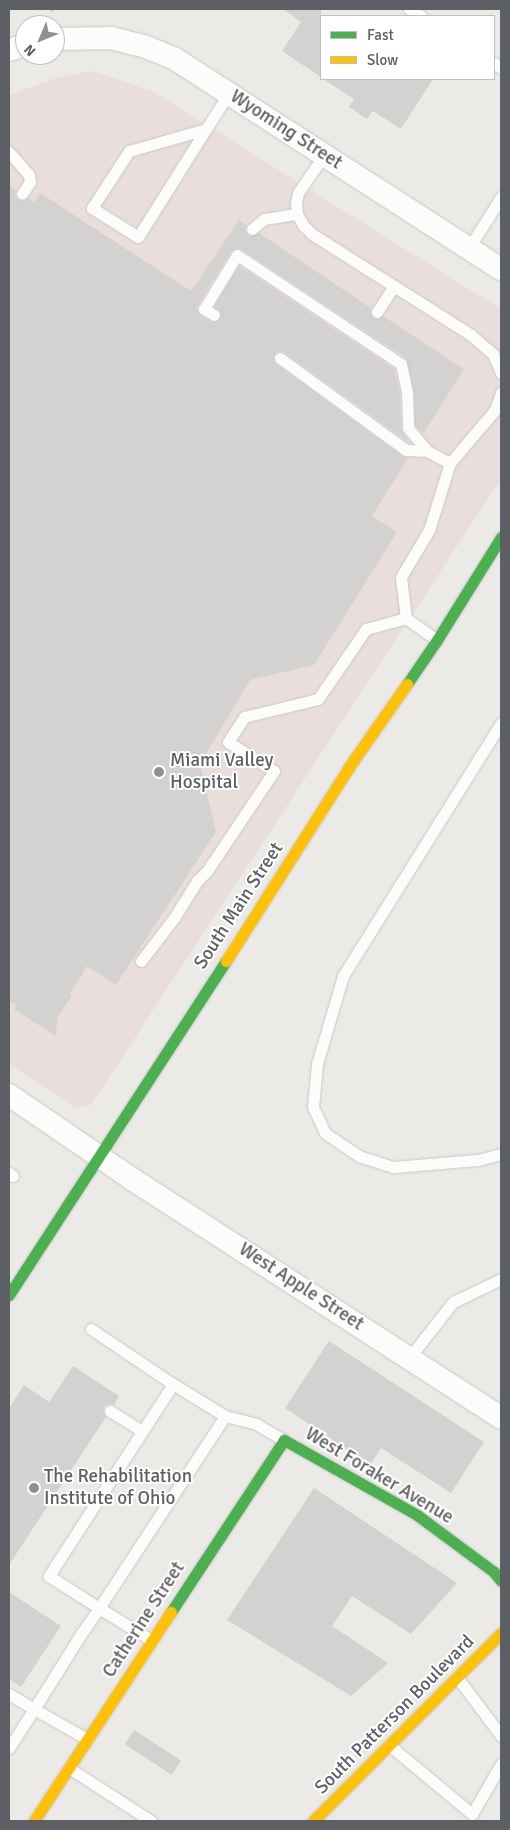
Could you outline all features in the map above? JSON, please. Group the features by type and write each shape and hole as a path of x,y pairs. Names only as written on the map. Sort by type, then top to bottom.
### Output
{"main road":[{"name":"South Main Street","path":"9,1295 100,1157 353,761 437,640 501,537"},
{"name":"West Foraker Avenue","path":"284,1440 418,1515 499,1573"},
{"name":"Catherine Street","path":"36,1818 284,1440"},
{"name":"South Patterson Boulevard","path":"313,1821 501,1633"}],"street":[{"name":"Wyoming Street","path":"65,39 111,38 146,47 175,59 501,269"},
{"name":"West Apple Street","path":"9,1095 100,1157 410,1358 500,1414"}],"lane":[{"path":"206,129 129,151 92,208 138,237 229,93"},
{"path":"9,152 29,175 30,182 22,194"},
{"path":"324,155 298,193 296,203 297,214 303,225 312,234 472,336 492,354 501,373"},
{"path":"469,248 501,196"},
{"path":"252,229 264,219 297,214"},
{"path":"214,315 204,309 237,255 401,364 407,393 408,428 427,451 450,463"},
{"path":"377,312 394,286"},
{"path":"280,358 406,450 427,451"},
{"path":"437,640 406,618 401,577 429,530 450,463 494,410 501,393"},
{"path":"141,962 174,918 197,882 207,872 274,771 228,742 244,718 318,700 366,629 406,618"},
{"path":"501,723 343,976 317,1064 313,1107 325,1133 359,1156 393,1167 478,1160 501,1154"},
{"path":"410,1358 453,1302 501,1279"},
{"path":"90,1329 172,1384 226,1416 256,1424 284,1440"},
{"path":"151,1640 49,1576 172,1384"},
{"path":"110,1411 142,1431"},
{"path":"9,1748 226,1416"},
{"path":"457,1677 501,1736"},
{"path":"9,1694 87,1739"},
{"path":"389,1745 472,1814 501,1764"},
{"path":"69,1768 151,1821"},
{"path":"36,1818 49,1821"}],"shaded area":[{"name":"Miami Valley Hospital","path":"93,71 154,92 501,309 501,479 91,1105 76,1108 9,1064 9,95 59,77"}],"building":[{"path":"283,9 321,9 320,76 282,51 301,22"},
{"path":"325,80 432,80 401,129 373,111 367,119 349,107 354,99"},
{"name":"Miami Valley Hospital","path":"9,186 16,190 15,197 21,201 28,198 34,202 40,193 191,291 239,220 246,225 245,231 249,236 259,233 371,308 370,312 373,318 377,319 383,316 464,369 423,434 415,425 414,392 406,358 241,249 237,248 231,251 198,305 197,309 200,315 211,322 218,321 221,312 214,306 239,266 394,369 400,394 401,429 410,443 284,352 277,351 273,358 276,364 402,456 408,458 372,516 397,532 314,665 250,680 200,764 216,832 116,985 87,966 70,994 72,996 57,1018 56,1036 14,1009 17,1005 9,1001"},
{"path":"329,1341 484,1442 451,1493 381,1448 370,1465 285,1408"},
{"name":"The Rehabilitation Institute of Ohio","path":"73,1366 119,1396 114,1405 110,1404 104,1407 103,1411 106,1417 9,1565 9,1408 24,1385 49,1402"},
{"path":"314,1488 457,1583 411,1634 352,1596 332,1626 388,1663 351,1696 227,1620"},
{"path":"9,1592 61,1626 21,1687 9,1679"},
{"path":"134,1730 181,1760 172,1775 125,1744"}],"traffic: fast":[{"path":"407,684 437,640 501,537"},
{"path":"9,1295 226,961"},
{"path":"171,1612 284,1440 417,1515 494,1572 501,1581"}],"traffic: slow":[{"path":"226,961 353,761 407,684"},
{"path":"34,1821 171,1612"},
{"path":"313,1821 501,1633"}],"place":[{"name":"Miami Valley Hospital","path":"159,772"},
{"name":"The Rehabilitation Institute of Ohio","path":"34,1488"}]}
